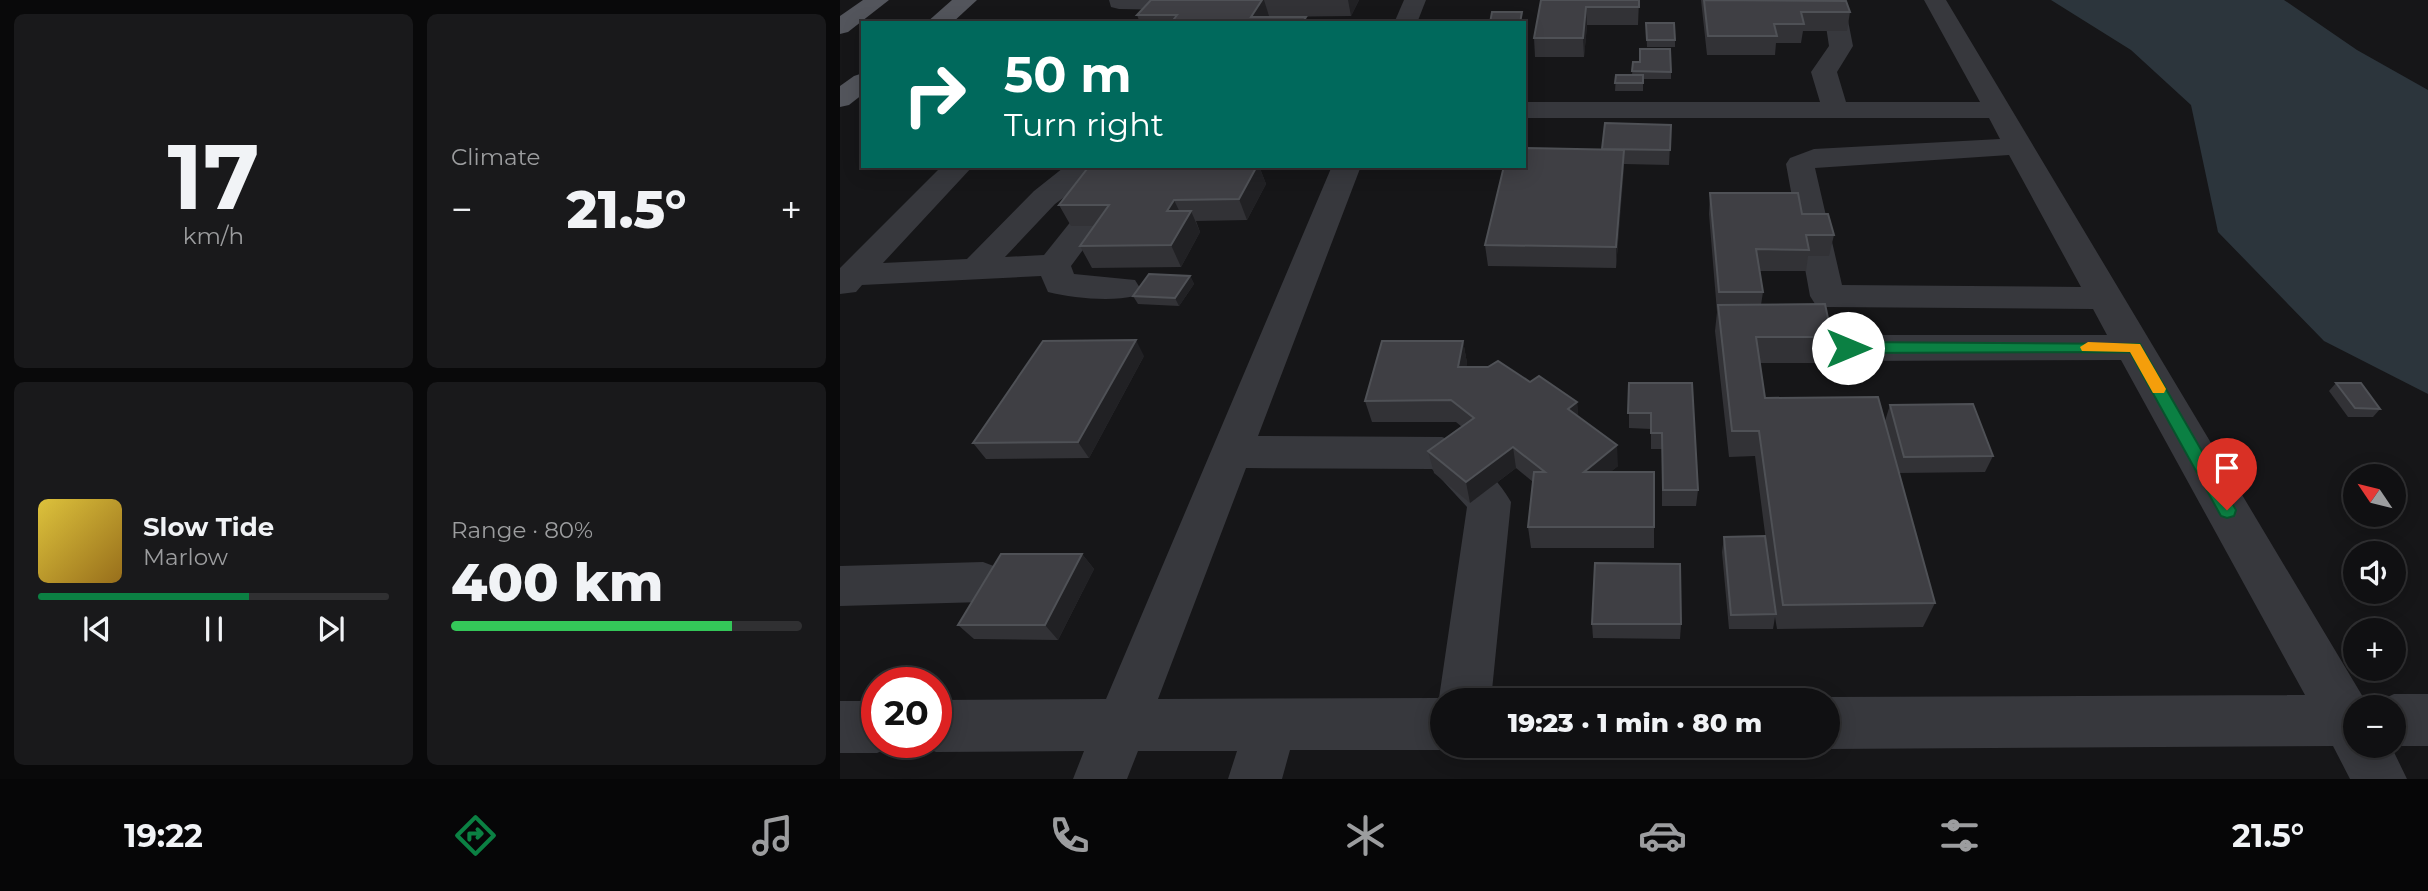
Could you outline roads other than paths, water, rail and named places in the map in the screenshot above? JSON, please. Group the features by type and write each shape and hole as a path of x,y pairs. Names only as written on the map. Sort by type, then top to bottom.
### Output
{"main road":[{"path":"840,27 878,0"},
{"path":"940,21 966,0"},
{"path":"840,99 861,83"}],"street":[{"path":"1406,21 1415,0"},
{"path":"1833,0 1841,46 1824,72 1836,111"},
{"path":"1935,0 2135,347 2343,695"},
{"path":"1115,6 1190,4 1176,21"},
{"path":"1526,110 2000,110"},
{"path":"2021,146 1814,158 1800,164 1827,296 2107,298"},
{"path":"846,281 957,168"},
{"path":"1100,779 1346,168"},
{"path":"846,281 1054,265 1121,178 1108,169 1084,170 1058,184 976,269"},
{"path":"1054,265 1060,284 1123,288"},
{"path":"1848,348 2135,347"},
{"path":"1232,452 1442,453 1489,502 1466,688"},
{"path":"840,586 983,582"},
{"path":"2406,723 2428,720"},
{"path":"1840,723 2343,728"},
{"path":"952,726 1430,724"},
{"path":"1255,779 1271,725"},
{"path":"840,727 861,727"},
{"path":"2373,758 2380,779"}]}
